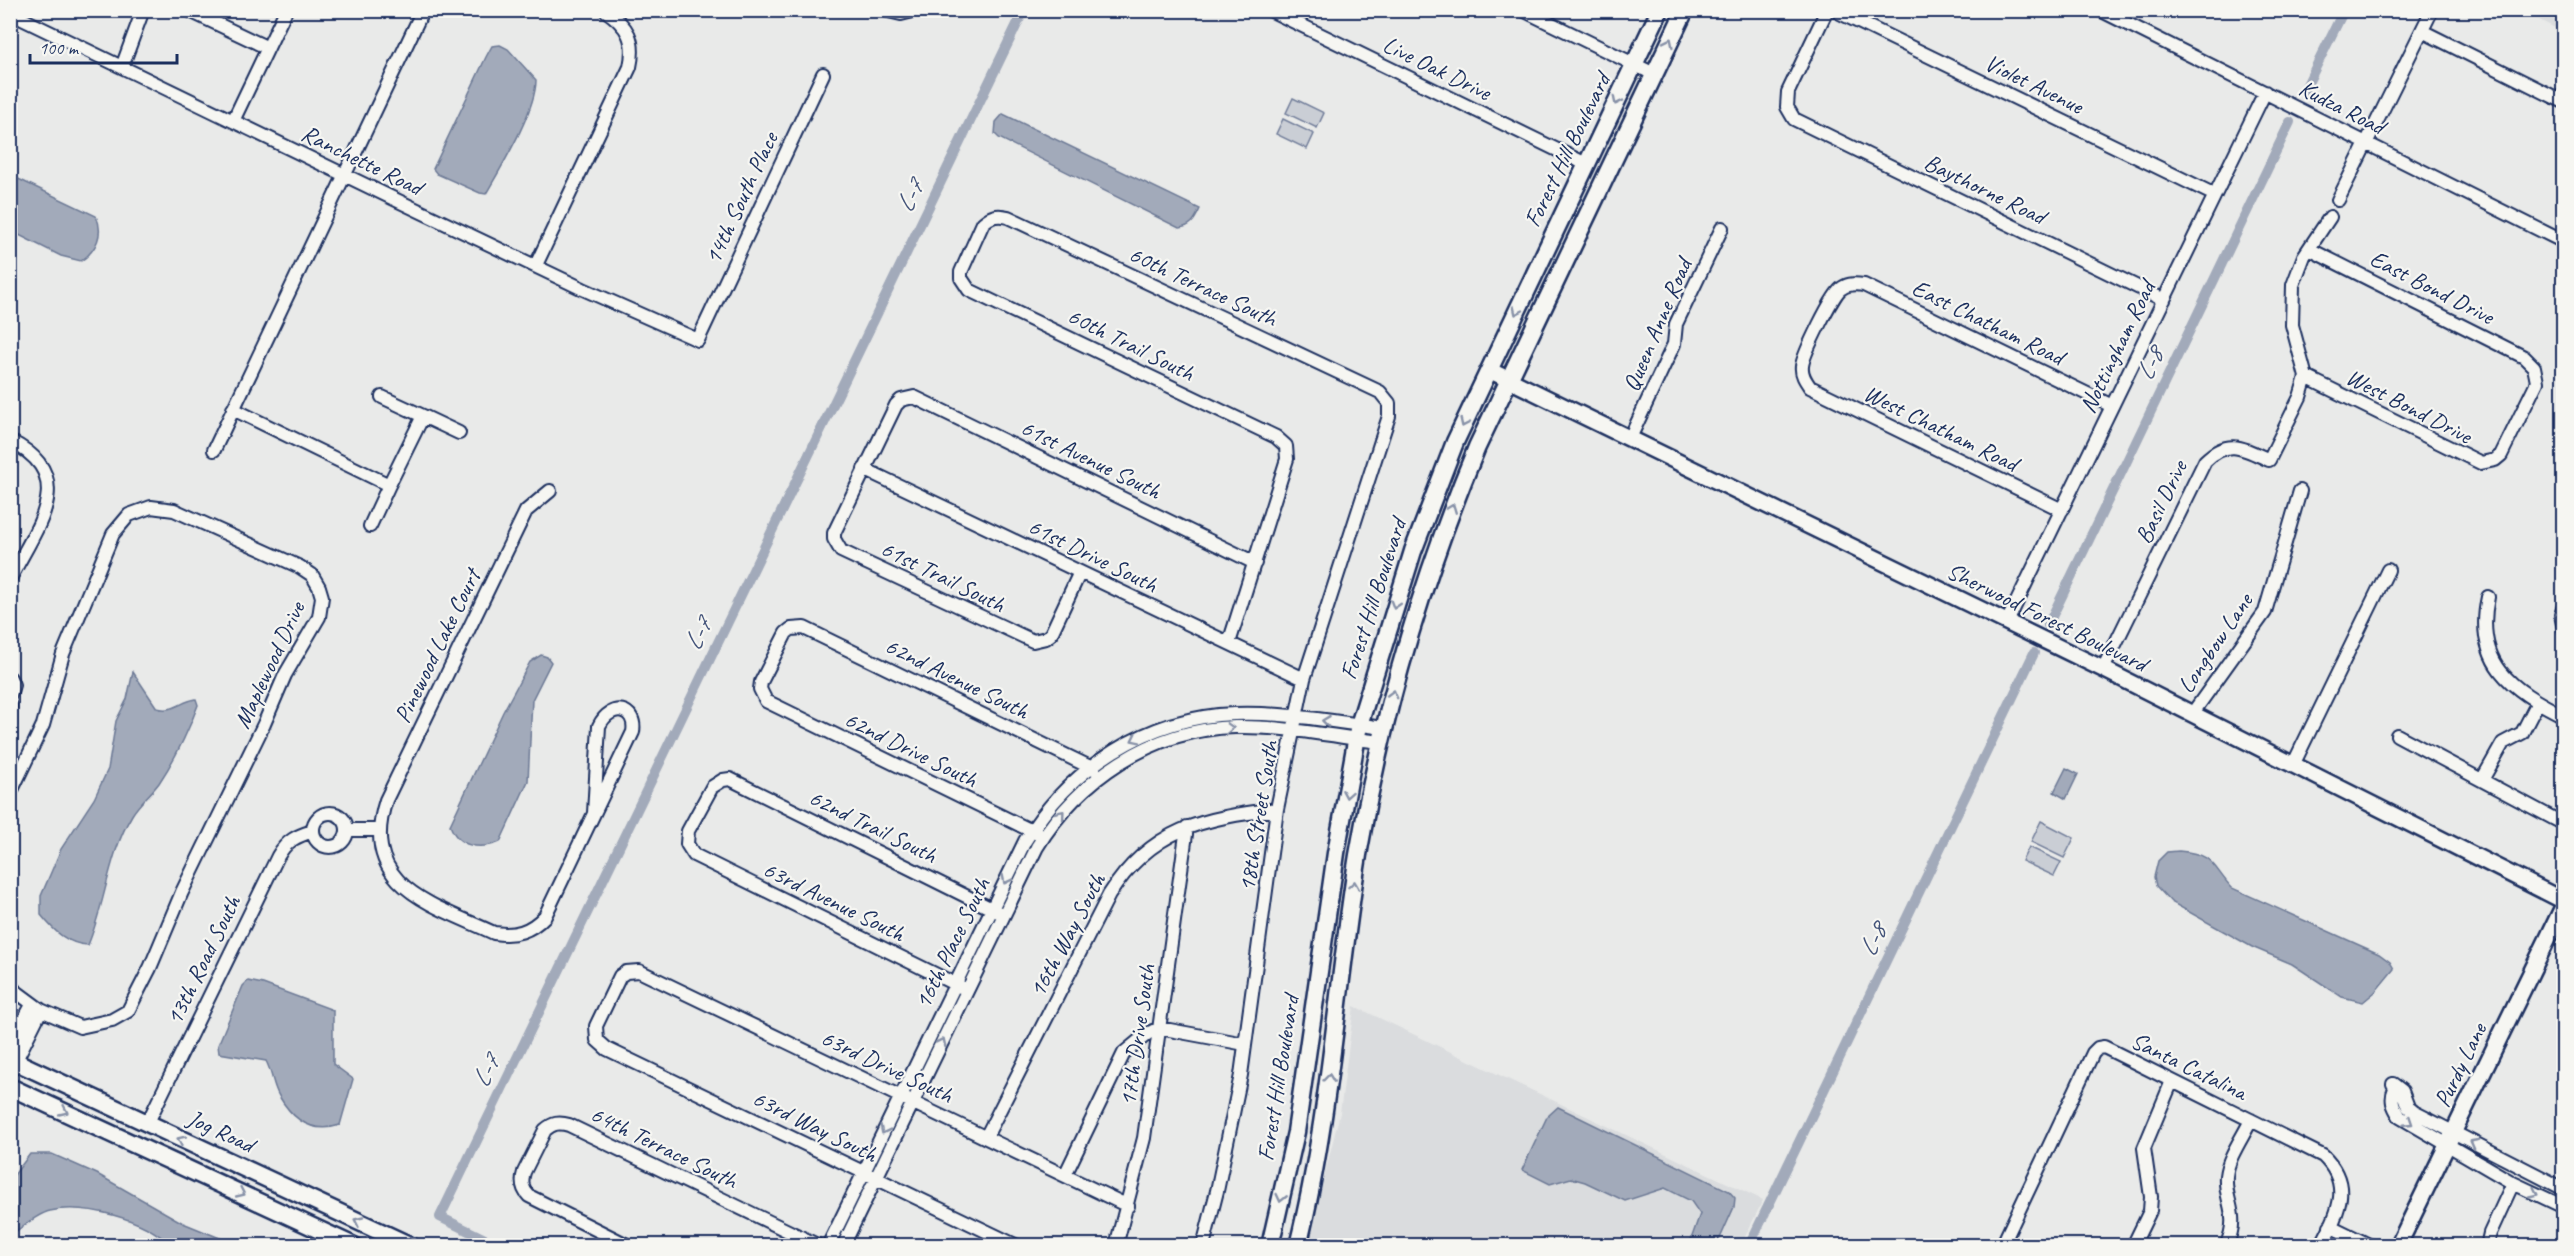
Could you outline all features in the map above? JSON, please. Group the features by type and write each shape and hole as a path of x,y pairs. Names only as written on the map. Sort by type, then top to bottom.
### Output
{"main road":[{"name":"Forest Hill Boulevard","path":"1270,1245 1296,1132 1357,732 1416,541 1455,442 1660,10"},
{"name":"Forest Hill Boulevard","path":"1298,1245 1322,1129 1358,857 1382,735 1417,607 1434,555 1462,484 1508,380 1685,10"},
{"path":"1322,1129 1312,1094 1329,978 1328,945 1324,938"},
{"name":"Jog Road","path":"12,1059 147,1124 411,1245"},
{"name":"Jog Road","path":"10,1087 354,1245"},
{"path":"1289,1245 1308,1143 1306,1138 1296,1132"}],"street":[{"path":"122,67 142,10"},
{"path":"188,10 268,48"},
{"path":"233,121 286,10"},
{"path":"214,450 423,10"},
{"path":"536,265 630,67 633,53 631,39 623,24 605,10"},
{"path":"884,10 901,14 917,10"},
{"name":"Live Oak Drive","path":"1270,10 1586,164"},
{"path":"1523,10 1654,74"},
{"name":"Baythorne Road","path":"1827,10 1788,92 1787,107 1790,114 1800,123 2164,300"},
{"name":"Violet Avenue","path":"1834,10 2215,195"},
{"path":"2338,200 2432,10"},
{"name":"Kudza Road","path":"2103,11 2564,242"},
{"name":"Ranchette Road","path":"10,13 583,289 698,340"},
{"path":"2422,31 2564,102"},
{"name":"14th South Place","path":"698,340 823,74"},
{"name":"Nottingham Road","path":"2007,622 2265,92"},
{"name":"60th Trail South","path":"994,216 983,223 963,265 961,278 969,290 1276,437 1286,446 1287,459 1254,563"},
{"name":"60th Terrace South","path":"994,216 1008,217 1380,392 1389,403"},
{"path":"2306,377 2295,341 2290,309 2297,270 2330,217"},
{"name":"Queen Anne Road","path":"1630,438 1674,344 1676,324 1722,228"},
{"name":"East Bond Drive","path":"2308,249 2524,357 2534,367 2537,374 2535,389 2505,450 2495,460"},
{"name":"East Chatham Road","path":"1805,381 1802,374 1803,359 1833,297 1843,287 1850,284 1864,285 2112,406"},
{"name":"Sherwood Forest Boulevard","path":"1489,370 2103,669 2564,903"},
{"name":"West Bond Drive","path":"2306,377 2473,461 2481,463 2495,460"},
{"name":"Basil Drive","path":"2103,669 2205,461 2218,450 2232,447 2247,450 2269,460 2300,397 2306,377"},
{"name":"West Chatham Road","path":"1805,381 1815,390 2062,510"},
{"path":"382,397 459,434"},
{"name":"61st Avenue South","path":"864,469 897,405 908,398 921,399 1254,563"},
{"name":"18th Street South","path":"1203,1245 1231,1128 1245,1044 1277,809 1304,679 1389,416 1389,403"},
{"path":"233,408 389,485"},
{"path":"370,526 423,416"},
{"path":"10,441 24,448 40,461 49,489 46,506 10,579"},
{"name":"61st Trail South","path":"864,469 836,526 834,539 841,551 1027,639 1040,641 1051,634 1080,572"},
{"name":"61st Drive South","path":"864,469 1304,679"},
{"name":"Pinewood Lake Court","path":"550,491 526,511 386,800 379,830 386,863 394,877 412,894 494,933 522,933 536,926 545,916 633,732 634,724 630,716 621,710 611,710 604,715 599,726 594,813"},
{"name":"Longbow Lane","path":"2192,714 2265,612 2300,491"},
{"name":"Maplewood Drive","path":"10,794 43,726 63,654 113,534 129,515 151,507 182,513 300,567 312,575 322,597 319,617 285,675 259,734 182,892 133,1004 120,1017 80,1027 36,1007 10,987"},
{"path":"1229,643 1254,563"},
{"path":"2293,765 2388,570"},
{"path":"2488,597 2485,623 2493,658 2514,687 2564,716"},
{"path":"2564,606 2561,615 2564,629"},
{"name":"62nd Avenue South","path":"791,629 804,628 1103,774"},
{"name":"62nd Drive South","path":"791,629 782,638 761,682 762,695 772,705 1043,837"},
{"path":"10,678 13,685 10,695"},
{"path":"2482,780 2503,743 2522,733 2538,702"},
{"path":"10,706 10,740"},
{"name":"16th Place South","path":"828,1245 1031,831 1067,787 1090,767 1138,738 1183,722 1236,714 1296,718 1357,732"},
{"path":"1183,722 1186,735"},
{"name":"16th Place South","path":"843,1245 1043,837 1076,796 1103,774 1151,746 1186,735 1236,727 1382,735"},
{"path":"2397,735 2564,824"},
{"name":"63rd Avenue South","path":"723,780 712,787 688,831 687,844 694,855 967,990"},
{"name":"62nd Trail South","path":"723,780 736,781 1004,915"},
{"name":"16th Way South","path":"986,1137 1112,889 1141,856 1171,834 1187,827 1229,815 1277,809"},
{"path":"330,812 340,816 347,830 344,840 330,847 320,844 313,831 316,820 324,813 330,812"},
{"name":"17th Drive South","path":"1116,1245 1144,1138 1187,827"},
{"path":"347,830 379,830"},
{"name":"13th Road South","path":"147,1124 278,855 285,844 293,838 313,831"},
{"name":"Purdy Lane","path":"2398,1245 2564,903"},
{"name":"63rd Drive South","path":"626,972 639,971 1128,1206"},
{"name":"63rd Way South","path":"626,972 616,982 596,1026 597,1040 607,1049 1017,1245"},
{"path":"12,1059 36,1007"},
{"path":"1065,1175 1124,1053 1147,1034 1159,1028 1245,1044"},
{"name":"Santa Catalina","path":"2002,1245 2093,1053 2098,1048 2104,1047 2323,1156 2332,1166 2340,1185 2341,1198 2323,1242 2339,1245"},
{"path":"2133,1245 2150,1212 2151,1197 2144,1148 2172,1081"},
{"path":"2394,1086 2391,1097 2393,1107 2400,1117 2564,1189"},
{"path":"2226,1245 2233,1218 2226,1187 2226,1173 2251,1120"},
{"name":"64th Terrace South","path":"629,1245 529,1197 522,1185 524,1172 545,1130 556,1123 563,1123 819,1245"},
{"path":"2449,1138 2513,1183 2564,1207"},
{"path":"2487,1245 2490,1233 2513,1183"},
{"path":"2330,1226 2371,1245"}],"shaded area":[{"path":"2522,11 2563,11 2563,32"},
{"path":"1293,98 1324,113 1317,128 1286,113"},
{"path":"1283,119 1314,134 1307,149 1276,134"},
{"path":"2041,821 2074,838 2064,858 2031,842"},
{"path":"2029,847 2061,862 2054,876 2022,861"},
{"path":"1354,1006 1763,1200 1741,1245 1307,1246 1340,1113"}],"water":[{"path":"500,45 508,49 536,80 535,92 509,154 486,194 437,174 433,169 486,57 492,46"},
{"path":"1003,114 1200,209 1195,219 1190,224 1179,228 999,138 995,134 996,122"},
{"path":"10,175 96,216 99,229 98,241 87,257 81,261 61,256 11,231"},
{"path":"541,655 547,657 551,662 532,700 528,781 500,842 485,846 464,843 450,825 503,712 530,662"},
{"path":"133,672 157,708 168,709 196,699 198,705 159,783 135,811 124,830 112,862 88,945 80,944 61,936 41,915 41,896 61,849 94,799 108,769 116,721 127,699"},
{"path":"2066,768 2078,774 2066,799 2054,792"},
{"path":"2179,851 2206,858 2232,888 2379,954 2390,962 2394,969 2375,992 2363,1002 2342,997 2292,964 2252,947 2171,902 2156,886 2154,877 2158,861 2167,852"},
{"path":"248,981 263,984 333,1010 333,1064 353,1079 340,1125 321,1128 297,1118 279,1096 266,1061 219,1053 218,1045 243,986"},
{"path":"1558,1107 1729,1191 1735,1198 1734,1207 1717,1245 1689,1245 1700,1214 1691,1201 1665,1188 1625,1201 1585,1182 1571,1178 1550,1184 1522,1170 1547,1117"},
{"path":"30,1154 52,1154 97,1174 183,1223 237,1245 170,1245 146,1228 130,1221 114,1215 80,1209 50,1211 30,1221 11,1235 11,1179"}],"waterway":[{"name":"L-7","path":"499,1246 440,1217 1024,10"},
{"name":"L-8","path":"2304,91 2344,10"},
{"name":"L-8","path":"2048,625 2290,122"},
{"name":"L-8","path":"1749,1246 2034,653"}]}
